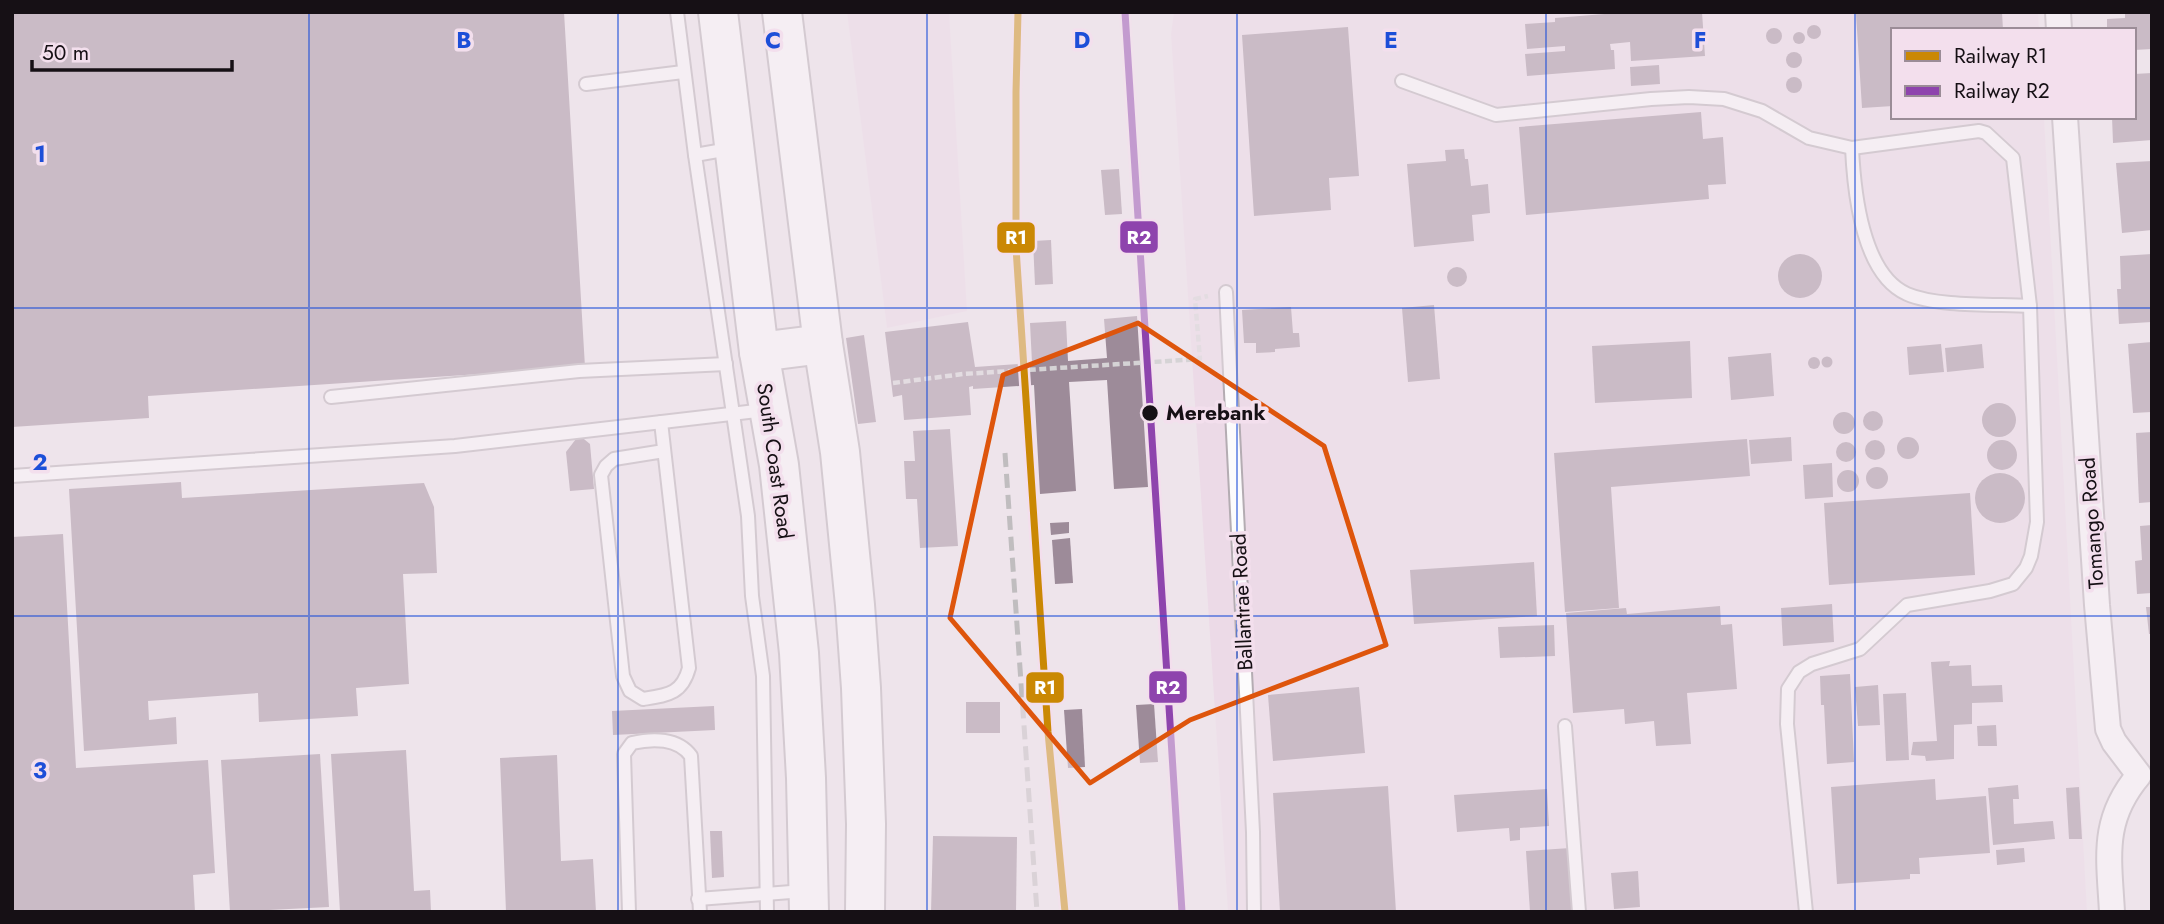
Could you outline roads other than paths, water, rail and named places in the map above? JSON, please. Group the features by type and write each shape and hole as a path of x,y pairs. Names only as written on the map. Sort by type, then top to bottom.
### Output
{"main road":[{"name":"South Coast Road","path":"718,12 734,148 742,358 751,411 779,465 799,653 809,901"},
{"path":"782,12 823,344 840,452 856,619 865,812 865,912"},
{"path":"742,358 823,344"}],"street":[{"name":"Tomango Road","path":"2065,119 2096,591 2108,729 2114,742 2145,769 2131,784 2112,820 2109,854 2112,912"}],"lane":[{"path":"331,397 579,371 742,358 695,155 677,12"},
{"path":"586,84 683,72"},
{"path":"1402,81 1496,115 1651,99 1724,99 1762,111 1810,138 1852,148 1979,131 1993,139 2013,158 2030,306 2037,522 2031,556 2026,568 2013,584 1907,605 1860,649 1812,664 1799,672 1788,689 1787,724 1806,912"},
{"path":"695,155 734,148"},
{"path":"1852,148 1855,185 1875,262 1896,287 1907,294 1932,301 2030,306"},
{"name":"Ballantrae Road","path":"1226,292 1252,792 1254,912"},
{"path":"12,476 455,446 751,411 748,516 752,596 763,676 768,912"},
{"path":"661,422 689,668 685,680 671,694 643,699 631,691 623,676 601,475 614,459 664,451"},
{"path":"1565,726 1578,912"},
{"path":"629,912 624,760 629,745 637,741 671,741 682,745 691,756 699,906 768,893 809,901"}],"railway":[{"path":"1005,453 1037,912"}],"rail line":[{"name":"R1","path":"1018,12 1016,248 1048,732 1065,912"},
{"name":"R2","path":"1125,12 1182,912"}],"place":[{"name":"Merebank","path":"1150,413"}]}
